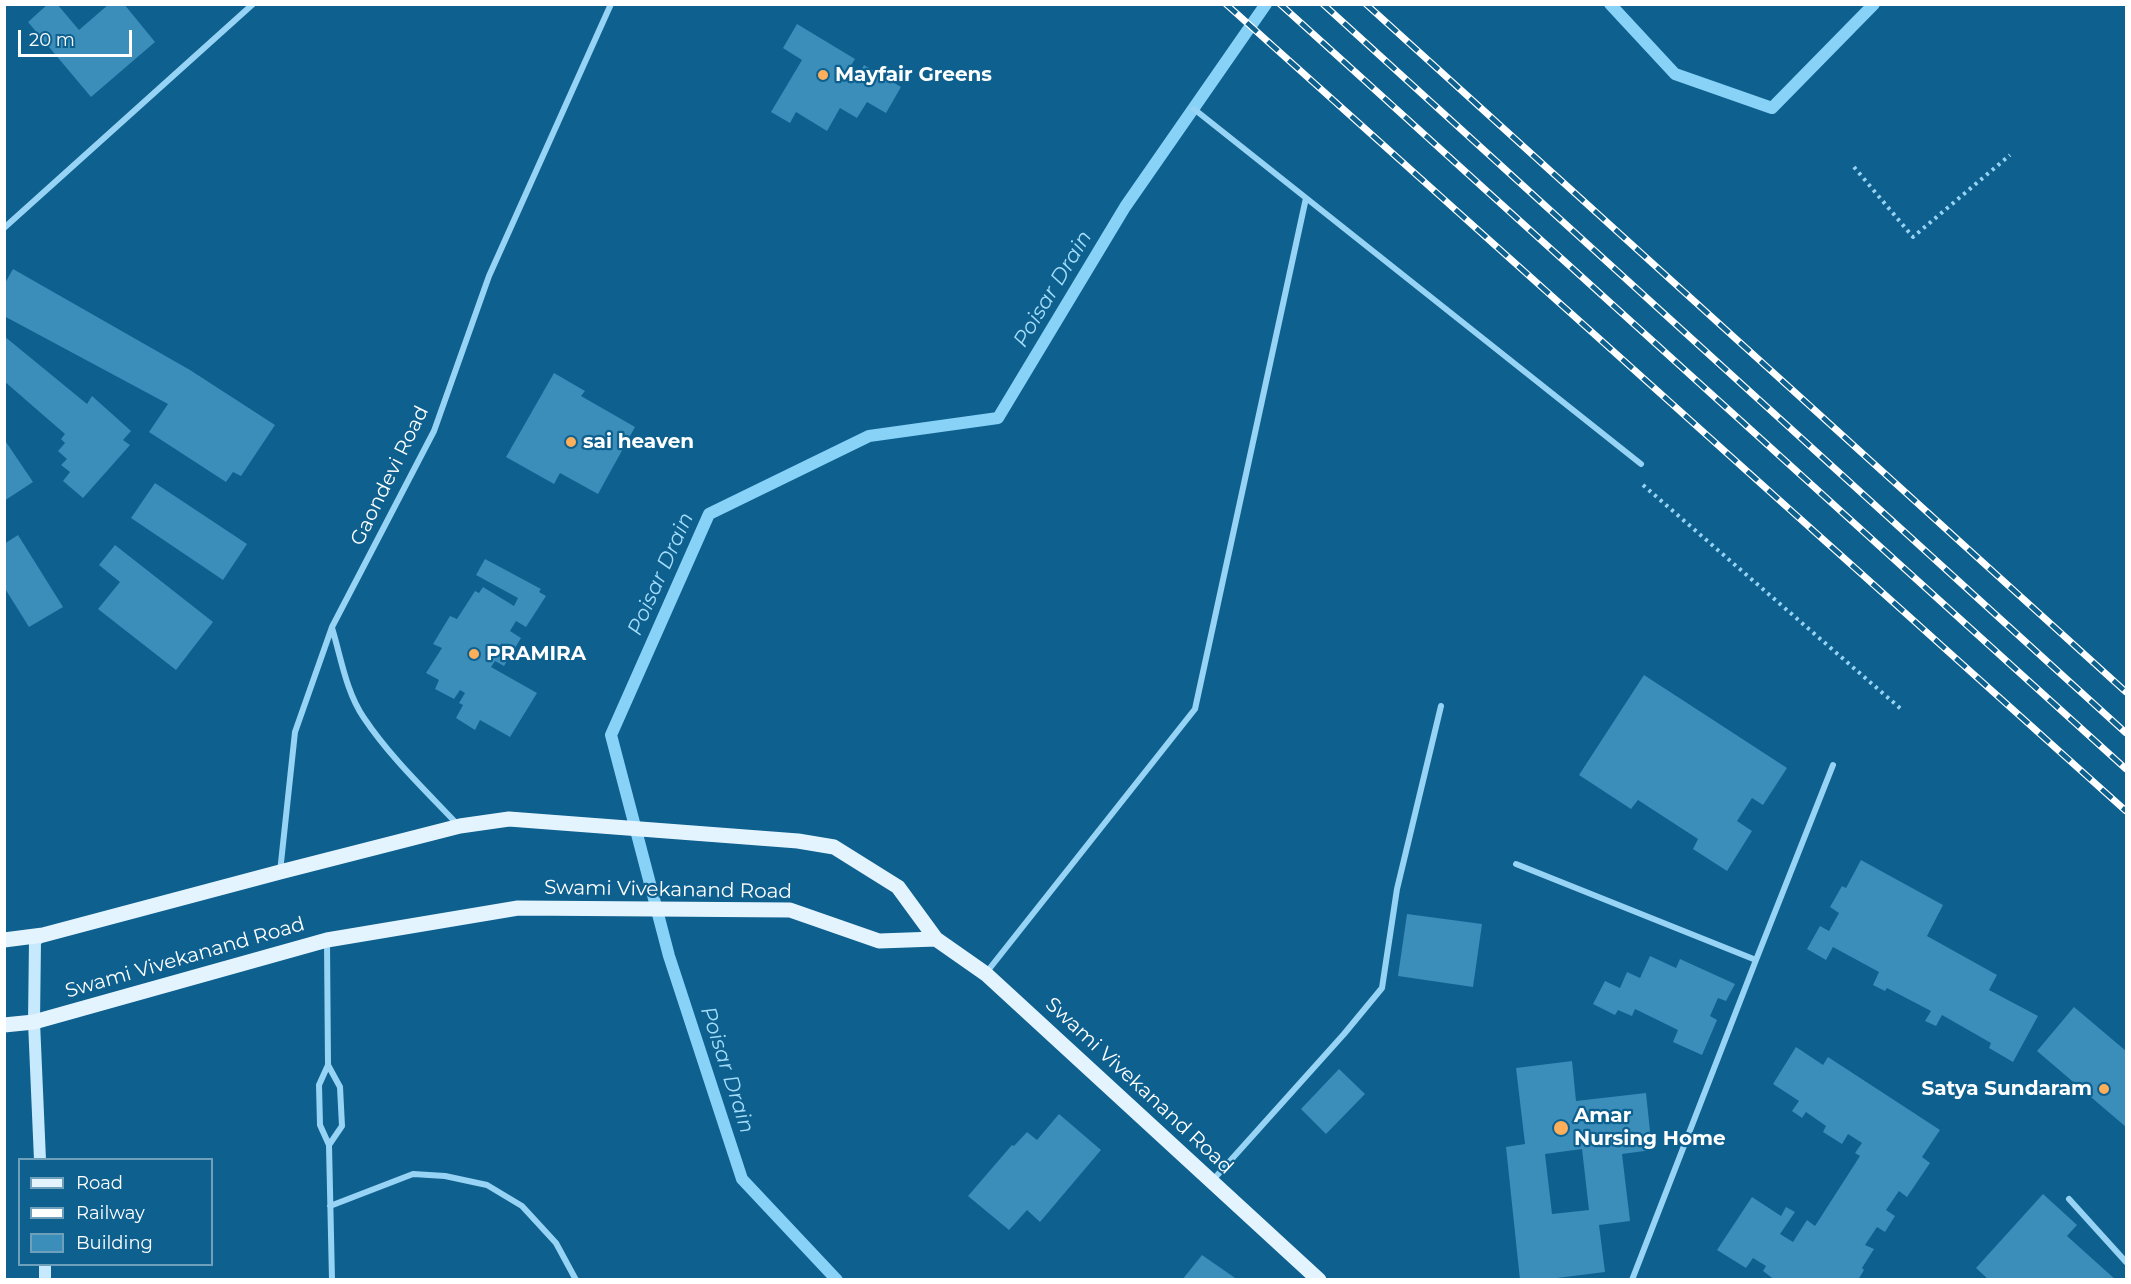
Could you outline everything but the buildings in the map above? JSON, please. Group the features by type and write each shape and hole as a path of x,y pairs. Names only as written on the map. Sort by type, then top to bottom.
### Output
{"main road":[{"path":"4,940 43,935 460,826 508,819 798,841 834,847 898,887 936,939"},
{"name":"Swami Vivekanand Road","path":"4,1025 34,1022 327,940 518,908 790,910 879,941 936,939 986,974 1319,1280"},
{"path":"40,1158 34,1022 35,941 43,935"}],"street":[{"path":"4,228 253,4"},
{"name":"Gaondevi Road","path":"280,872 295,732 332,627 434,431 489,276 611,4"},
{"path":"1194,109 1641,464"},
{"path":"986,974 1195,709 1306,198"},
{"path":"332,627 347,681 363,717 406,769 460,826"},
{"path":"1212,1181 1337,1043 1382,988 1397,889 1441,706"},
{"path":"1632,1280 1833,765"},
{"path":"1516,864 1756,960"},
{"path":"327,940 328,1065 318,1085 320,1125 329,1145 332,1280"},
{"path":"328,1065 340,1087 342,1126 329,1145"},
{"path":"330,1206 414,1174 446,1176 487,1185 522,1206 556,1243 576,1280"},
{"path":"2069,1199 2127,1262"}],"path":[{"path":"1854,167 1913,237 2010,155"},
{"path":"1635,479 1900,709"}],"waterway":[{"name":"Poisar Drain","path":"837,1280 742,1179 669,956 611,735 709,514 869,436 998,418 1125,207 1266,4"},
{"name":"Poisar Drain","path":"1610,4 1675,74 1772,108 1874,4"}],"railway":[{"path":"1226,4 2126,811"},
{"path":"1280,4 2126,769"},
{"path":"1323,4 2126,733"},
{"path":"1366,4 2126,692"}],"place":[{"name":"Mayfair Greens","path":"823,75"},
{"name":"sai heaven","path":"571,442"},
{"name":"PRAMIRA","path":"474,654"},
{"name":"Satya Sundaram","path":"2104,1089"},
{"name":"Amar Nursing Home","path":"1561,1128"}]}
